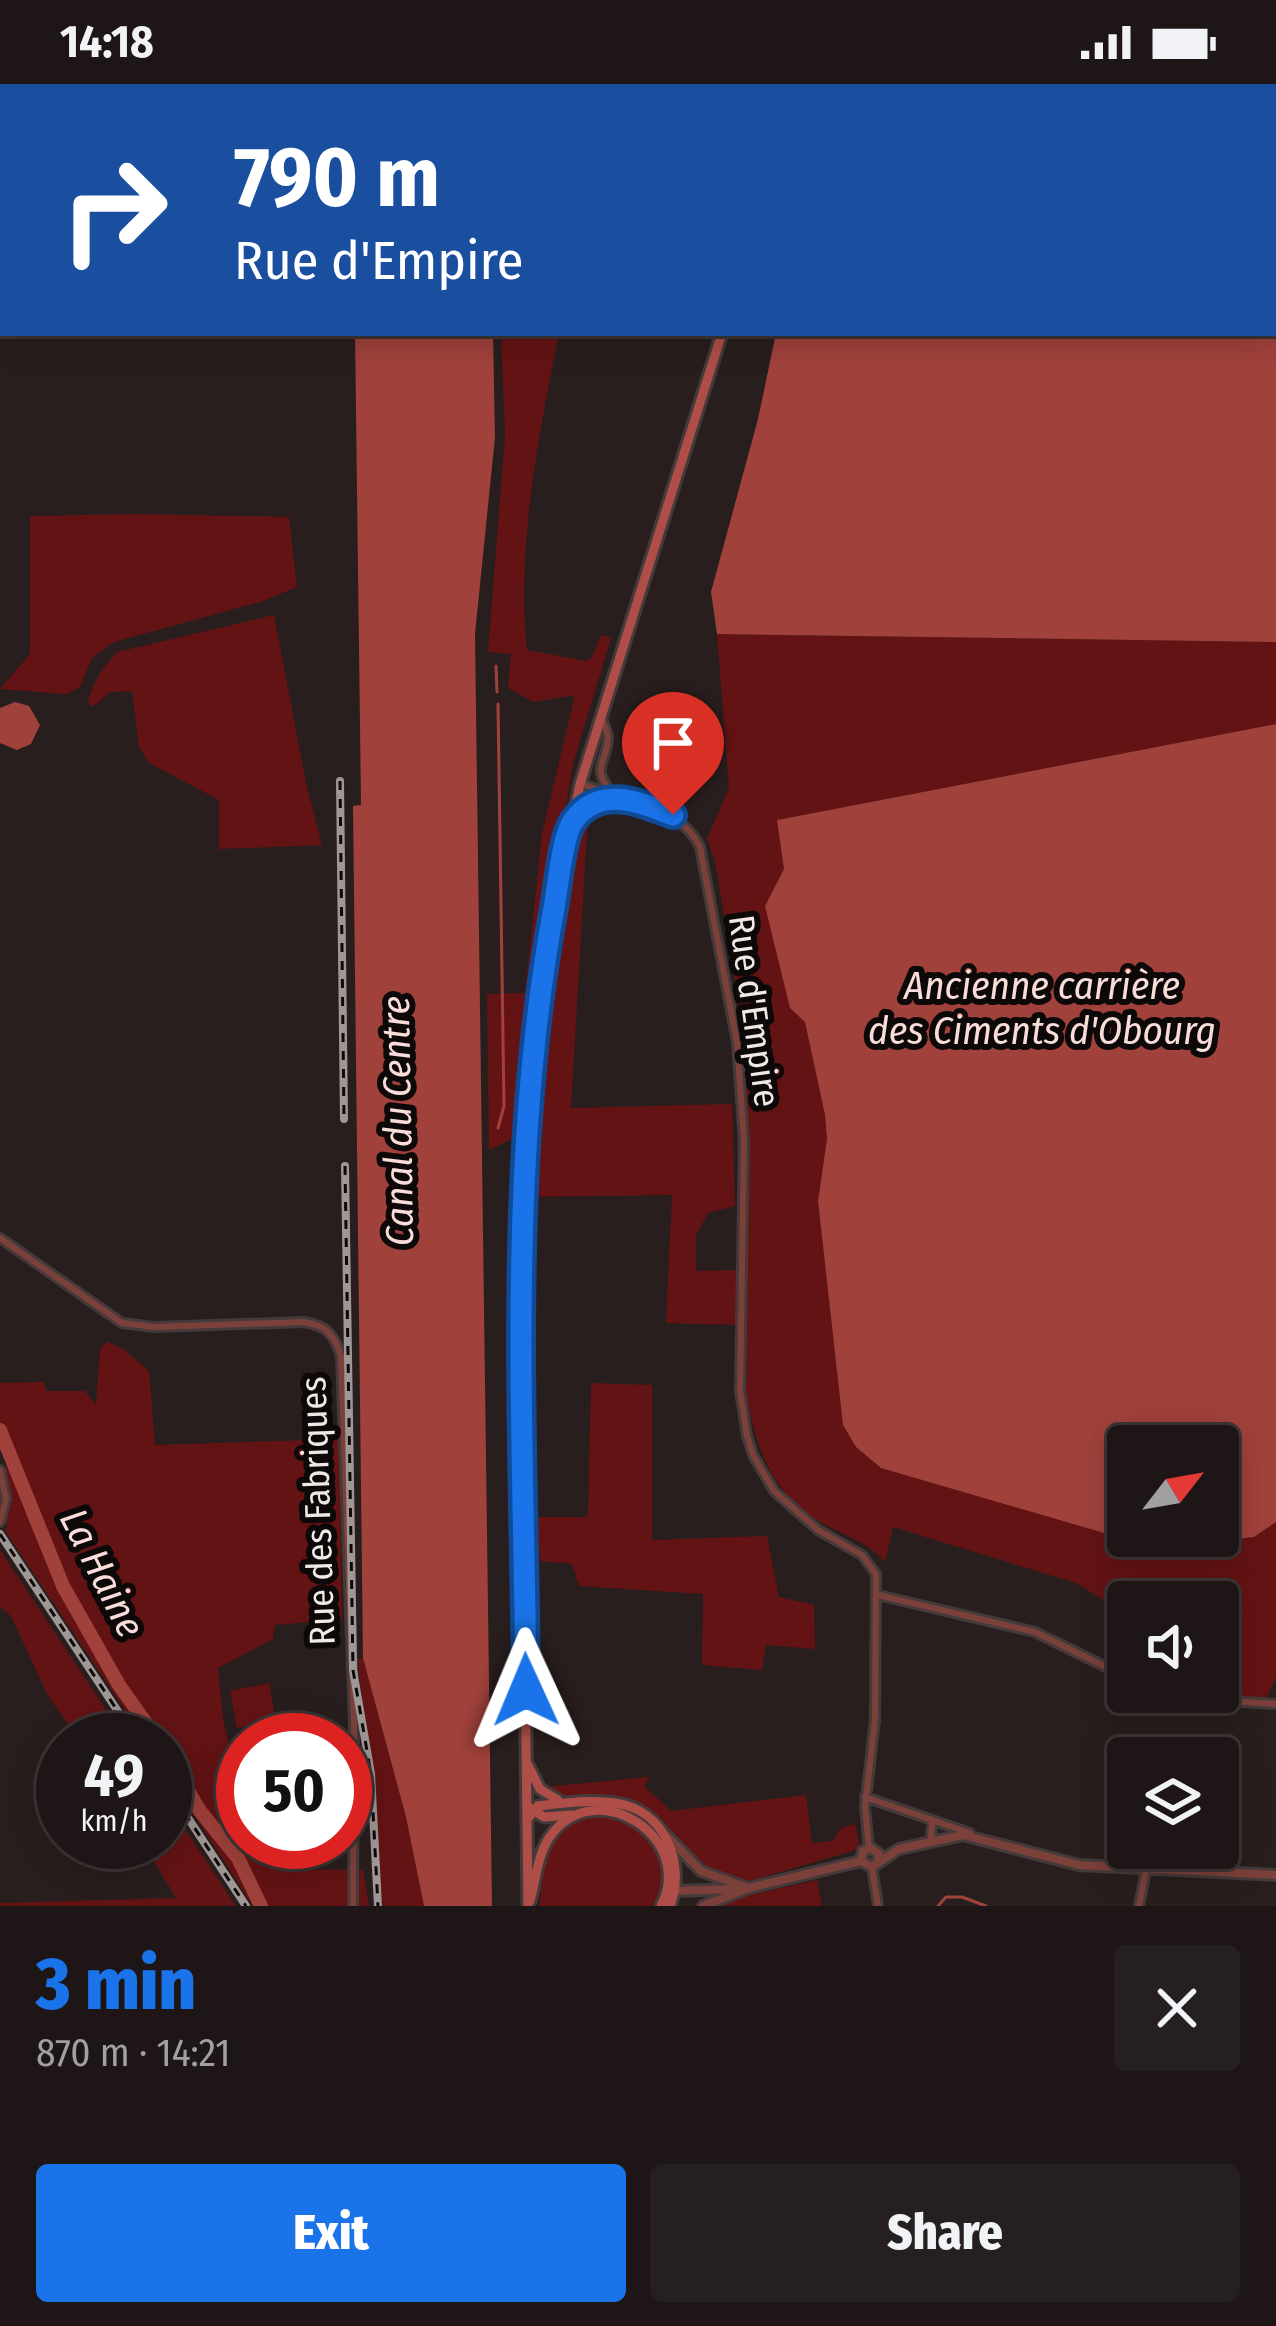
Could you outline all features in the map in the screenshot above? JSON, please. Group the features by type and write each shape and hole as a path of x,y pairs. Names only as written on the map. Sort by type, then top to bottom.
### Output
{"main road":[{"path":"528,1906 521,1197 538,1012 580,784 721,336"},
{"path":"526,1748 529,1769 547,1796 633,1808 658,1827 673,1856 668,1900"},
{"path":"528,1806 611,1802"},
{"path":"528,1806 552,1817 602,1810 624,1814 650,1829 668,1863 668,1900"},
{"path":"528,1906 548,1841 580,1814"}],"street":[{"path":"600,714 608,736 599,766 601,776 619,798"},
{"name":"Rue d'Empire","path":"580,784 673,815 695,837 737,1043 744,1141 740,1391 753,1455 774,1491 796,1513 869,1561 878,1594"},
{"path":"572,821 595,801 619,798"},
{"name":"Rue des Fabriques","path":"0,1238 122,1323 154,1328 304,1322 317,1324 334,1336 341,1356 355,1724 353,1906"},
{"path":"0,1470 7,1498 0,1522"},
{"path":"878,1906 866,1797 875,1720 878,1594 1035,1632 1107,1668"},
{"path":"1239,1702 1276,1704"},
{"path":"866,1797 1078,1865 1276,1875"},
{"path":"932,1820 932,1841"},
{"path":"658,1827 700,1871 749,1888"},
{"path":"861,1861 862,1851 872,1849 899,1849 963,1835 986,1839"},
{"path":"668,1900 749,1888 861,1861 875,1865 899,1849"},
{"path":"1139,1906 1146,1870"},
{"path":"703,1906 749,1888"}],"shaded area":[{"path":"501,336 558,336 527,531 527,650 586,661 601,635 611,638 573,764 535,992 540,993 572,821 588,815 571,1108 732,1104 735,1206 708,1213 696,1235 696,1271 736,1270 737,1325 666,1323 672,1195 521,1197 523,1134 489,1150 487,994 525,993 542,834 575,695 533,702 508,688 511,654 488,652 505,436"},
{"path":"30,516 289,517 297,587 260,602 114,642 92,658 80,687 66,694 0,689 30,654"},
{"path":"274,615 322,845 219,849 219,800 149,763 139,747 132,691 110,692 93,707 88,703 99,676 117,652"},
{"path":"717,634 1276,642 1276,724 777,820 784,869 765,906 805,1022 825,1115 827,1139 818,1202 843,1425 856,1447 881,1468 1107,1533 1107,1557 1239,1557 1239,1538 1254,1537 1276,1522 1276,1676 1267,1697 1241,1699 1239,1581 1107,1581 1107,1602 1076,1583 893,1527 885,1562 863,1544 803,1511 777,1483 760,1449 746,1392 749,1130 742,1022 715,861 707,839 729,788"},
{"path":"107,1342 122,1348 149,1371 155,1445 339,1439 342,1619 275,1625 273,1639 218,1668 222,1713 216,1713 216,1849 192,1812 192,1713 127,1713 5,1531 2,1496 7,1464 0,1446 0,1383 44,1382 46,1391 85,1391 96,1405 100,1349"},
{"path":"591,1383 652,1385 652,1540 767,1536 779,1597 814,1605 815,1649 766,1645 762,1670 702,1665 703,1594 579,1586 572,1564 540,1561 537,1517 588,1517"},
{"path":"0,1550 108,1713 60,1713 11,1616 0,1607"},
{"path":"363,1658 406,1817 424,1906 383,1906 372,1713 365,1713 358,1659"},
{"path":"269,1683 275,1713 234,1713 230,1691"},
{"path":"650,1777 644,1786 671,1811 806,1795 812,1843 833,1841 841,1828 855,1824 859,1843 856,1850 746,1882 727,1879 699,1864 643,1808 617,1799 568,1797 544,1787"},
{"path":"606,1813 637,1826 656,1846 664,1873 658,1906 540,1906 551,1842 570,1823"},
{"path":"192,1840 236,1906 0,1906 0,1903 176,1898 158,1869 192,1869"},
{"path":"229,1869 363,1870 369,1906 253,1906"},
{"path":"817,1880 822,1906 710,1906 722,1901"}],"water":[{"name":"Canal du Centre","path":"355,336 493,336 495,437 475,634 492,1906 424,1906 406,1817 363,1658 353,806 361,805"},
{"path":"775,336 1276,336 1276,642 717,634 711,592"},
{"path":"15,702 29,706 40,725 31,744 17,750 0,743 0,708"},
{"name":"Ancienne carrière des Ciments d'Obourg","path":"1276,724 1276,1522 1254,1537 1239,1539 1239,1425 1107,1425 1107,1534 881,1468 856,1447 843,1425 818,1201 827,1139 825,1115 805,1022 790,1008 765,906 784,869 777,820"}],"waterway":[{"path":"496,666 497,692"},
{"path":"498,704 504,1106 498,1128"},
{"name":"La Haine","path":"0,1430 63,1586 139,1713"},
{"name":"La Haine","path":"192,1798 238,1858 261,1906"},
{"path":"938,1906 946,1897 986,1906"}],"railway":[{"path":"340,781 344,1119"},
{"path":"345,1166 353,1670 371,1774 378,1906"},
{"path":"0,1534 119,1713"},
{"path":"192,1824 246,1906"}],"route":[{"path":"526,1690 521,1197 543,973 572,821 590,804 609,798 673,815"}]}
